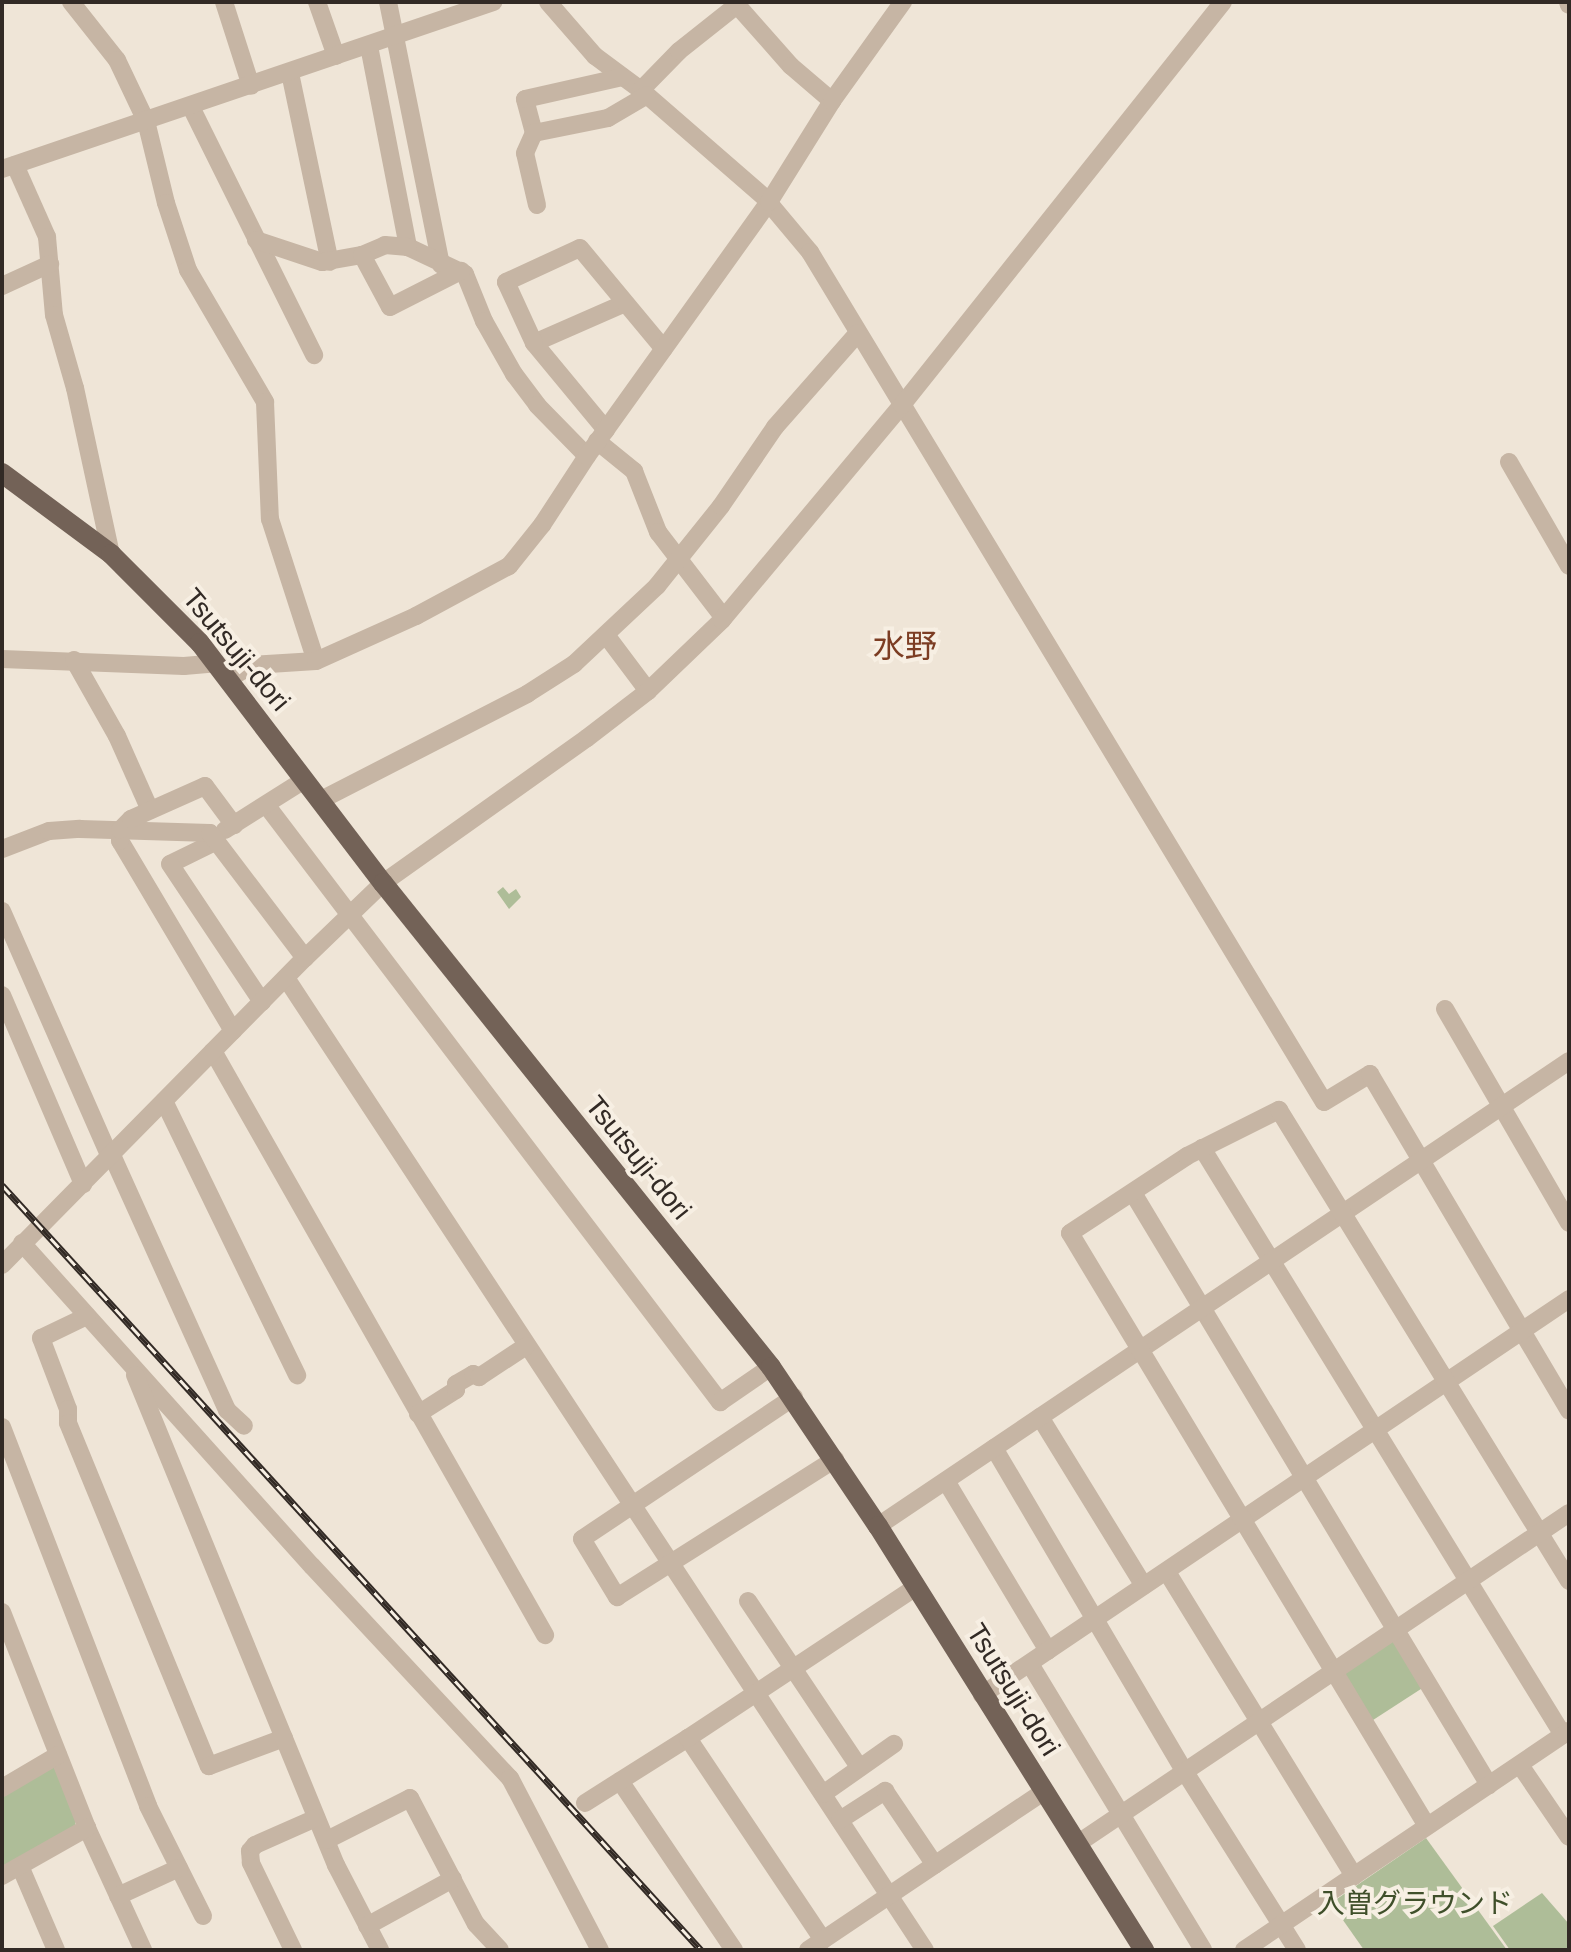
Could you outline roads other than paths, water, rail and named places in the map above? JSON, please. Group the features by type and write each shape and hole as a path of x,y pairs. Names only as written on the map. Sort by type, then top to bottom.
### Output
{"main road":[{"name":"Tsutsuji-dori","path":"2,473 111,554 166,607 223,671 383,883 771,1367 878,1526 1144,1950"}],"street":[{"path":"71,2 117,60 146,121 166,203 188,270 265,402 270,519 316,661"},
{"path":"224,2 251,86"},
{"path":"317,2 336,56"},
{"path":"388,2 441,265"},
{"path":"111,554 75,388 54,315 47,237 37,209 7,163 191,107 493,2"},
{"path":"548,2 595,56 644,93 769,202 810,252 1324,1102 1370,1074 1569,1411"},
{"path":"2,659 171,665 223,671 252,665 316,661 416,616 509,566 542,525 597,442 769,202 832,101 903,2"},
{"path":"2,1265 383,883 648,691 724,618 902,405 1223,2"},
{"path":"534,133 608,118 644,93 679,51 737,5 791,66 832,101"},
{"path":"369,46 408,247"},
{"path":"290,73 330,262"},
{"path":"537,205 525,153 534,133 525,99 623,77"},
{"path":"191,107 314,355"},
{"path":"256,240 311,260 330,262 362,255 385,245 408,247 441,265 461,271 514,374 537,405 597,442 634,471 658,532 724,618"},
{"path":"597,442 534,343 506,282 580,248 664,349"},
{"path":"362,255 390,307 461,271"},
{"path":"2,286 50,264"},
{"path":"534,343 625,303"},
{"path":"321,800 527,694 569,668 680,559 775,427 858,333"},
{"path":"1509,462 1569,566"},
{"path":"606,635 648,691"},
{"path":"74,660 117,736 150,810"},
{"path":"262,1002 170,864 304,780"},
{"path":"233,1031 120,841 120,830 131,819 205,786 234,825"},
{"path":"267,806 720,1402 771,1367"},
{"path":"2,849 49,831 120,830 214,837 305,958"},
{"path":"2,911 227,1410 244,1426"},
{"path":"286,978 925,1950"},
{"path":"2,995 83,1184"},
{"path":"1445,1009 1569,1223"},
{"path":"213,1051 545,1635"},
{"path":"878,1526 1569,1061"},
{"path":"164,1101 297,1375"},
{"path":"1427,1826 1070,1233 1202,1148 1279,1110 1569,1581"},
{"path":"1202,1148 1467,1581 1566,1733 1244,1950"},
{"path":"1133,1193 1489,1785"},
{"path":"22,1243 510,1778 600,1950"},
{"path":"982,1695 1569,1299"},
{"path":"87,1316 41,1338 68,1409 68,1423 209,1766 284,1738"},
{"path":"418,1414 456,1390 456,1384 473,1374 479,1377 526,1346"},
{"path":"133,1368 316,1818 380,1950"},
{"path":"794,1397 582,1539 617,1597 835,1459"},
{"path":"1040,1417 1144,1586"},
{"path":"2,1427 148,1806 203,1916"},
{"path":"994,1448 1185,1772 1297,1950"},
{"path":"946,1481 1048,1651"},
{"path":"1077,1844 1569,1513"},
{"path":"1167,1572 1354,1876"},
{"path":"585,1803 916,1587"},
{"path":"748,1601 859,1767"},
{"path":"2,1612 87,1828 143,1950"},
{"path":"1030,1664 1203,1950"},
{"path":"688,1738 815,1945 1043,1792"},
{"path":"823,1794 894,1744"},
{"path":"2,1788 58,1755"},
{"path":"1520,1765 1569,1837"},
{"path":"620,1781 734,1950"},
{"path":"840,1820 885,1791 935,1865"},
{"path":"327,1840 410,1798 476,1924 500,1950"},
{"path":"293,1950 251,1863 250,1851 255,1845 316,1818"},
{"path":"2,1876 87,1828"},
{"path":"20,1866 56,1950"},
{"path":"118,1896 179,1868"},
{"path":"367,1926 453,1879"}],"railway":[{"path":"2,1185 701,1950"}],"district":[{"name":"水野","path":"905,646"}],"park label":[{"name":"入曽グラウンド","path":"1415,1904"}]}
